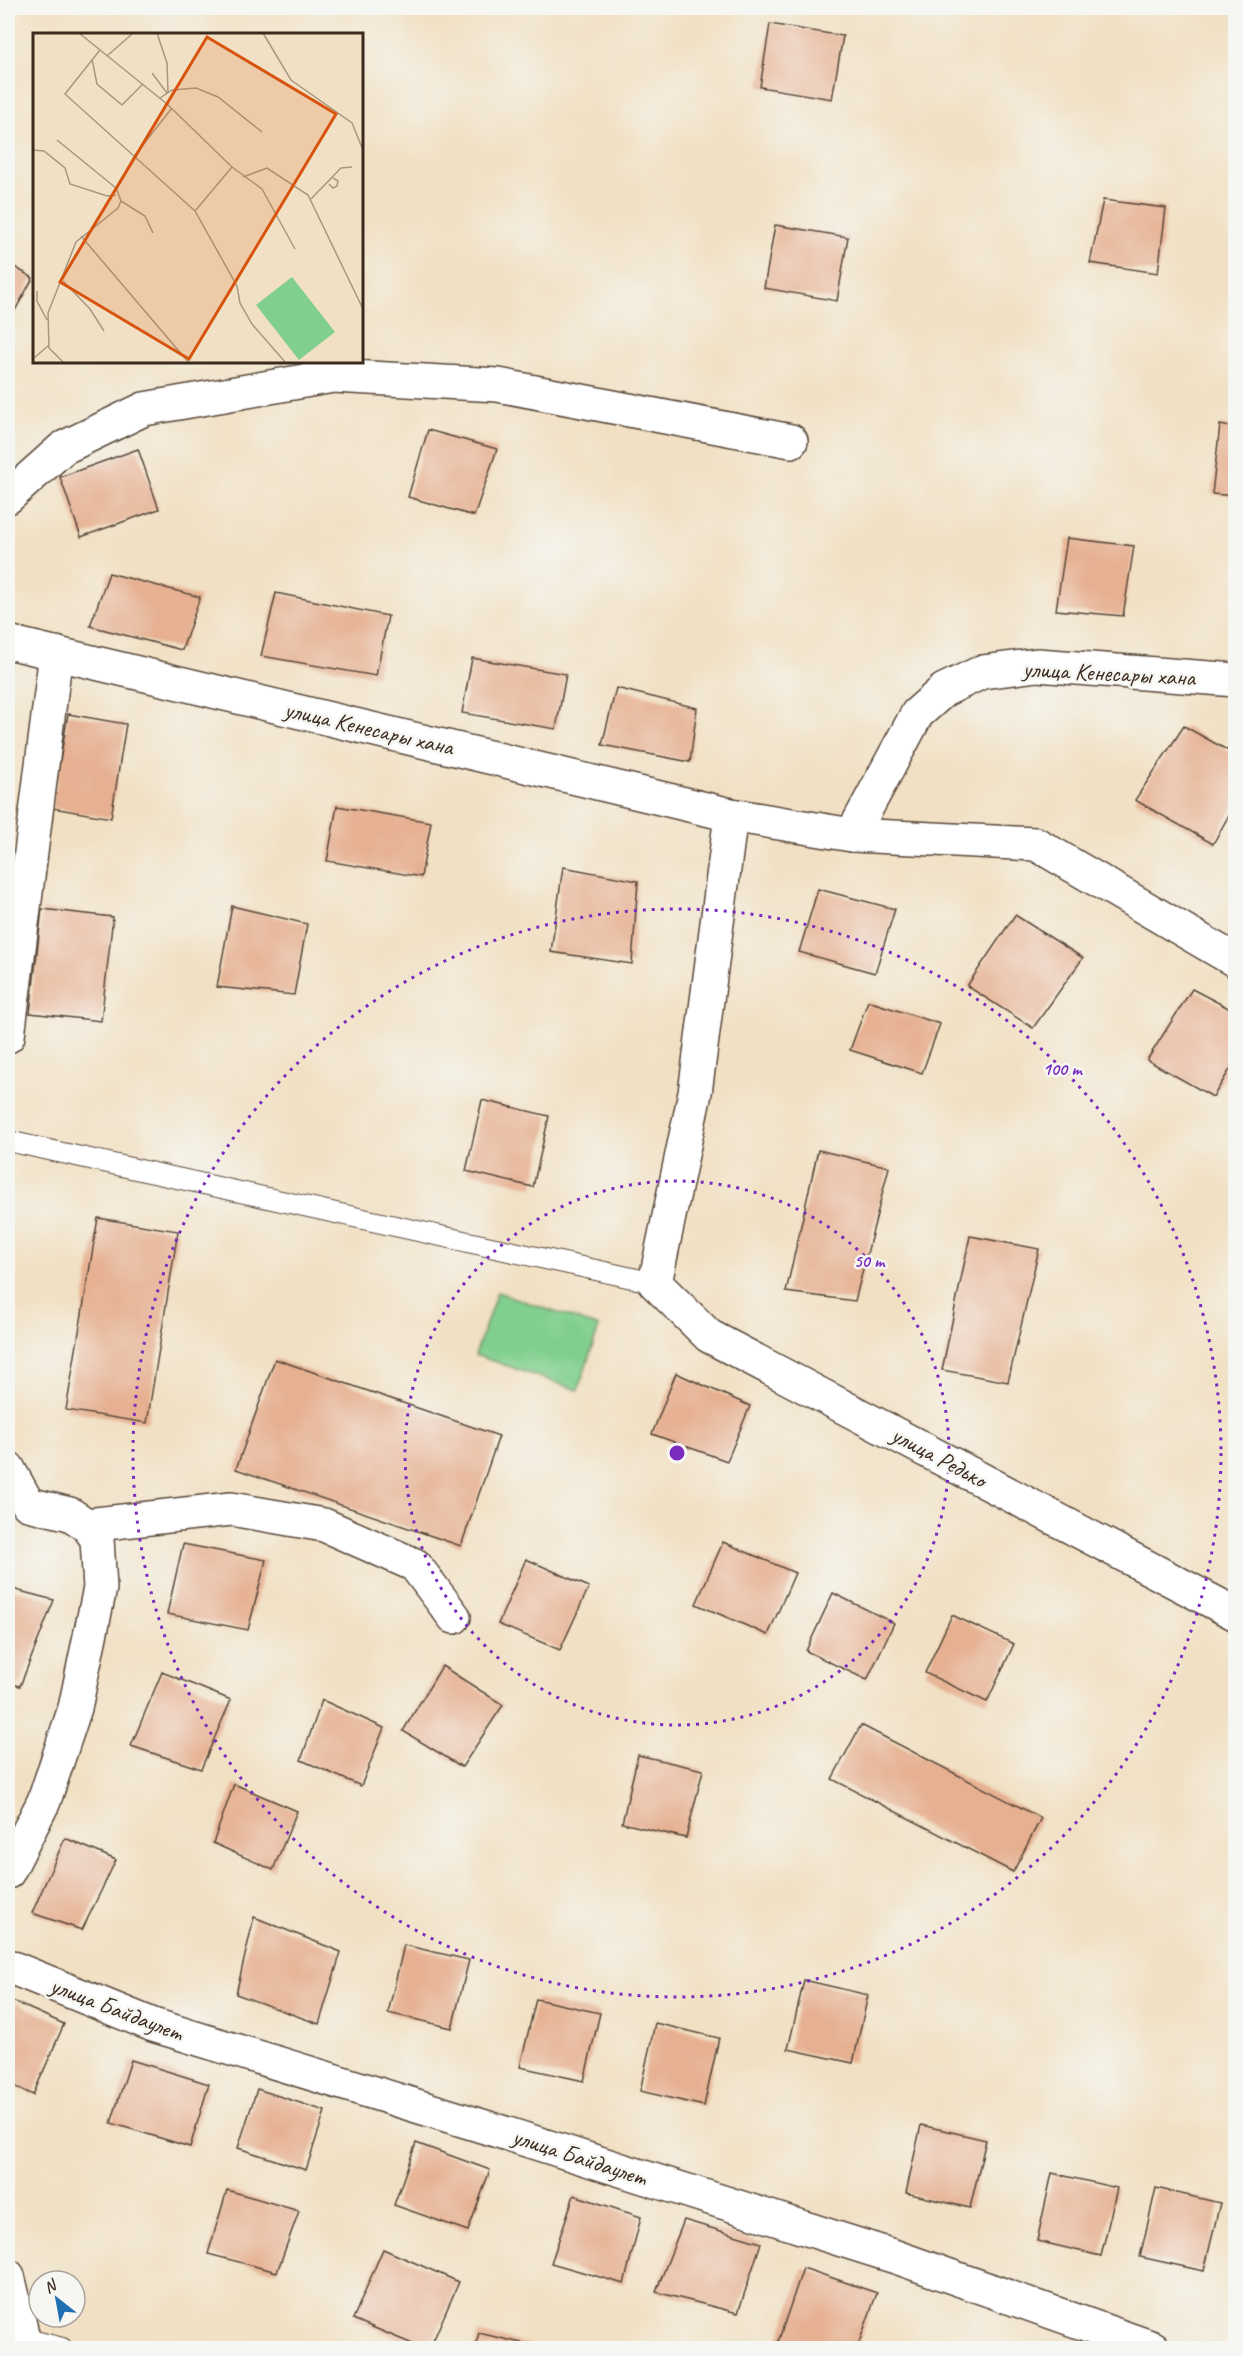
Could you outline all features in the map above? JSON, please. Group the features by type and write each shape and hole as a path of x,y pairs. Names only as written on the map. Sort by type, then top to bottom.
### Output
{"street":[{"path":"8,497 63,448 144,409 333,376 498,385 791,441"},
{"name":"улица Кенесары хана","path":"8,642 731,814 852,835 1036,844 1236,961"},
{"path":"8,1036 56,653"},
{"name":"улица Кенесары хана","path":"852,835 917,714 944,690 982,672 1037,664 1236,680"},
{"path":"655,1283 695,1093 731,814"},
{"name":"улица Редько","path":"655,1283 709,1336 1236,1614"},
{"path":"8,1468 18,1512 70,1514 87,1525 97,1539 99,1588 75,1708 44,1801 8,1872"},
{"path":"87,1525 231,1509 324,1525 415,1565 454,1617"},
{"name":"улица Байдаулет","path":"8,1966 153,2025 896,2257 1153,2349"},
{"path":"8,2276 23,2343"}],"lane":[{"path":"8,1141 655,1283"},
{"path":"23,2343 62,2349"}],"green space":[{"path":"497,1292 599,1327 578,1390 475,1355"}],"building":[{"path":"770,24 843,36 832,99 760,87"},
{"path":"1103,200 1166,208 1158,273 1090,263"},
{"path":"775,225 848,237 837,301 764,288"},
{"path":"8,263 33,278 8,323"},
{"path":"1220,425 1236,428 1236,496 1212,494"},
{"path":"428,430 497,449 474,516 408,497"},
{"path":"138,449 159,509 81,537 60,477"},
{"path":"1067,538 1134,546 1123,616 1056,610"},
{"path":"109,573 200,597 182,650 90,626"},
{"path":"276,593 388,616 376,676 261,656"},
{"path":"472,658 566,674 556,729 462,713"},
{"path":"616,688 697,708 690,762 602,745"},
{"path":"68,714 126,724 111,818 52,808"},
{"path":"1184,726 1236,755 1236,802 1213,844 1135,800"},
{"path":"337,806 431,822 421,877 327,861"},
{"path":"563,867 638,881 632,964 551,952"},
{"path":"818,889 895,909 875,973 799,952"},
{"path":"232,906 307,924 294,995 217,987"},
{"path":"42,909 113,917 101,1021 30,1013"},
{"path":"1015,915 1083,958 1033,1028 967,986"},
{"path":"1192,989 1236,1012 1236,1060 1213,1097 1147,1060"},
{"path":"868,1001 940,1024 922,1073 850,1050"},
{"path":"482,1100 549,1116 533,1187 466,1171"},
{"path":"818,1150 889,1167 855,1301 786,1292"},
{"path":"98,1218 178,1231 147,1423 66,1410"},
{"path":"970,1236 1039,1249 1008,1382 942,1370"},
{"path":"275,1359 499,1436 461,1546 236,1469"},
{"path":"676,1373 750,1406 727,1461 652,1434"},
{"path":"723,1542 795,1573 768,1635 696,1604"},
{"path":"183,1544 266,1560 248,1630 167,1614"},
{"path":"526,1559 589,1587 560,1650 498,1624"},
{"path":"8,1588 54,1600 20,1686 8,1683"},
{"path":"833,1593 894,1623 867,1680 806,1651"},
{"path":"952,1615 1014,1644 987,1702 925,1673"},
{"path":"442,1666 503,1705 462,1767 403,1731"},
{"path":"162,1672 231,1700 201,1769 131,1746"},
{"path":"322,1700 384,1728 361,1786 301,1760"},
{"path":"861,1725 1041,1818 1013,1872 832,1779"},
{"path":"638,1755 703,1770 686,1838 622,1823"},
{"path":"234,1784 297,1811 273,1870 213,1843"},
{"path":"65,1838 116,1860 82,1930 32,1913"},
{"path":"254,1917 341,1952 319,2024 236,1994"},
{"path":"404,1945 469,1960 452,2028 388,2013"},
{"path":"804,1980 868,1995 853,2063 788,2049"},
{"path":"8,1999 64,2024 33,2095 8,2083"},
{"path":"536,1999 600,2013 584,2081 520,2067"},
{"path":"655,2023 719,2038 704,2106 640,2091"},
{"path":"131,2060 209,2084 190,2147 111,2123"},
{"path":"257,2089 325,2111 306,2170 238,2148"},
{"path":"921,2125 986,2140 970,2208 906,2193"},
{"path":"416,2143 490,2170 468,2231 394,2205"},
{"path":"1052,2173 1117,2188 1101,2256 1037,2241"},
{"path":"1156,2188 1220,2203 1204,2271 1140,2257"},
{"path":"227,2190 299,2211 277,2272 208,2254"},
{"path":"574,2195 641,2217 624,2284 551,2263"},
{"path":"684,2220 761,2243 738,2313 656,2292"},
{"path":"383,2249 459,2282 430,2348 422,2348 353,2319"},
{"path":"803,2268 877,2293 857,2348 776,2348"},
{"path":"479,2333 543,2348 475,2348"},
{"path":"984,2344 1000,2348 983,2348"}]}
